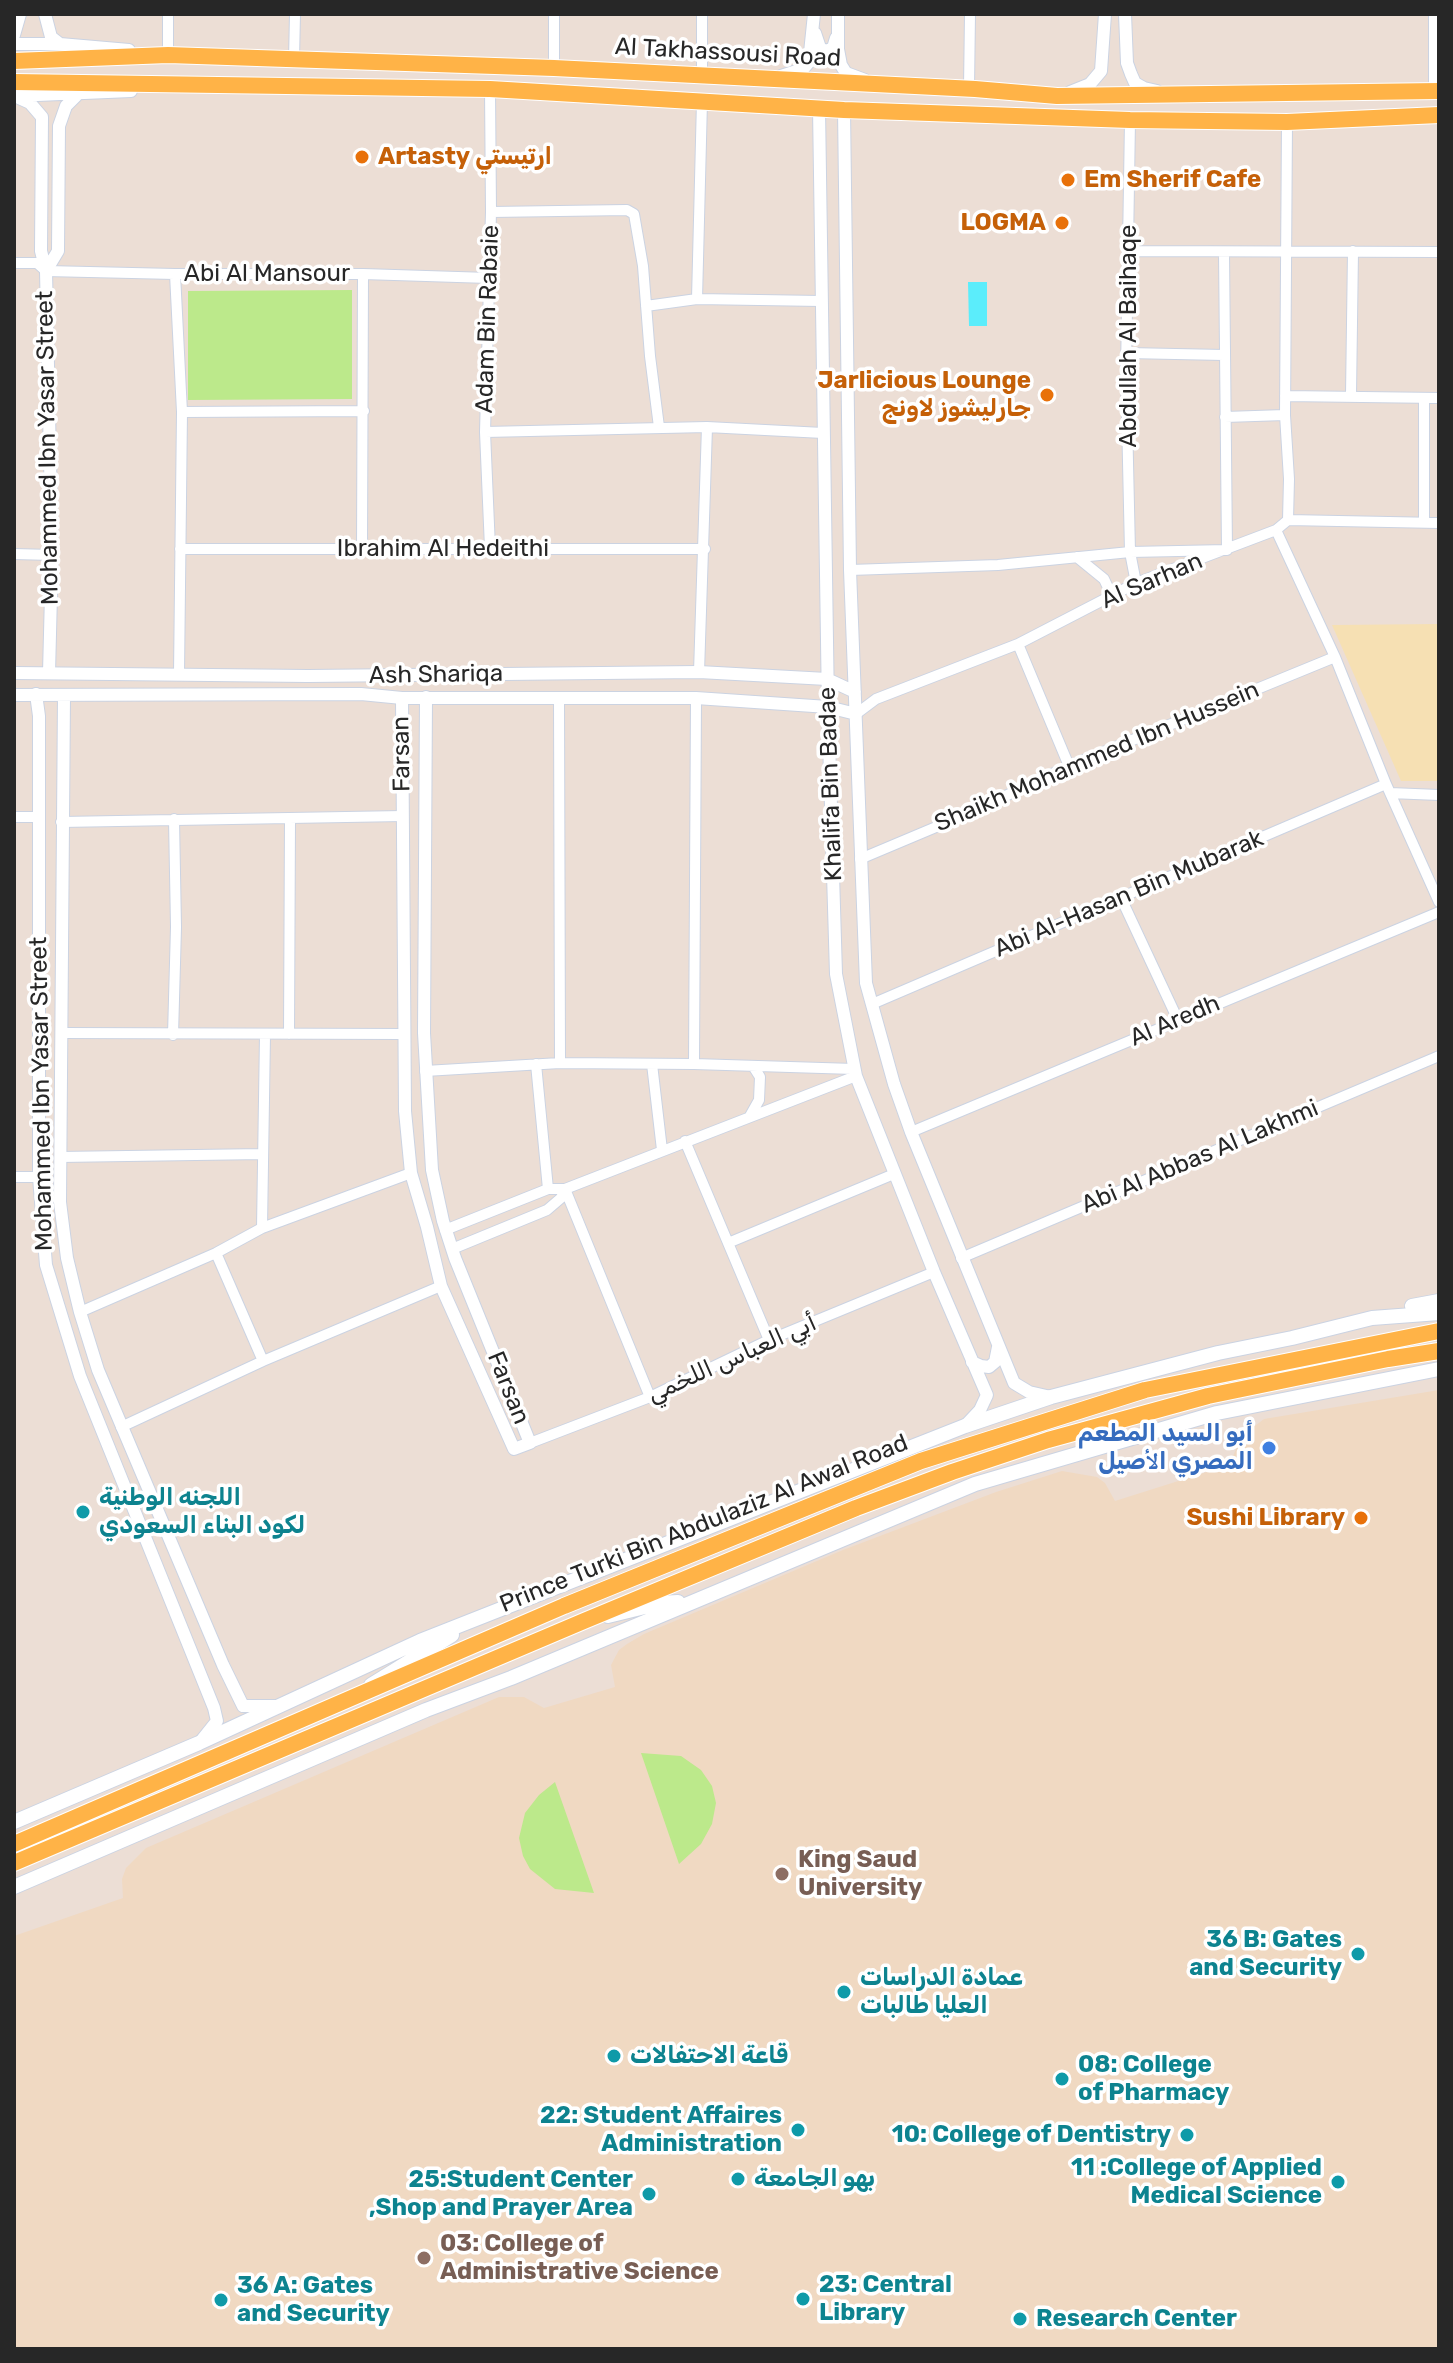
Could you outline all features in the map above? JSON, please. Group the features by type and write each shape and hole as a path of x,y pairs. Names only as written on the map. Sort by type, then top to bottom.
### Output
{"main road":[{"name":"Al Takhassousi Road","path":"14,61 168,55 775,78 1057,96 1436,91"},
{"name":"Al Takhassousi Road","path":"15,91 237,84 490,89 844,110 1130,120 1287,122 1439,115"},
{"path":"976,89 981,115"},
{"path":"14,1822 199,1743 420,1641 965,1426 1051,1397 1218,1353 1439,1301"},
{"path":"1372,1318 1439,1313"},
{"name":"Prince Turki Bin Abdulaziz Al Awal Road","path":"14,1844 564,1606 921,1461 1145,1390 1439,1331"},
{"name":"Prince Turki Bin Abdulaziz Al Awal Road","path":"14,1863 856,1508 1048,1440 1208,1396 1439,1351"},
{"path":"14,1887 426,1710 511,1678 975,1484 1217,1413 1439,1369"},
{"path":"584,1621 661,1603 691,1601"},
{"path":"358,1694 394,1669 434,1648 472,1620"}],"street":[{"path":"14,35 20,14"},
{"path":"45,14 51,37 60,44"},
{"path":"14,44 60,44 168,55 168,14"},
{"path":"294,60 295,14"},
{"path":"554,14 554,68"},
{"path":"702,14 702,76"},
{"path":"970,14 976,89"},
{"path":"1105,14 1109,64 1117,66 1124,60 1126,35"},
{"path":"1125,14 1127,63 1135,83 1180,96"},
{"path":"1434,14 1436,91"},
{"path":"814,18 816,40 820,48 826,51 833,48 838,17"},
{"path":"838,17 839,56 846,73 888,86"},
{"path":"775,78 803,69 809,62 814,18"},
{"path":"1057,96 1083,88 1096,79 1101,71 1105,40"},
{"path":"15,91 79,93 237,84"},
{"name":"Adam Bin Rabaie","path":"490,89 491,212 485,432 490,548"},
{"name":"Mohammed Ibn Yasar Street","path":"15,91 42,117 41,251 46,271 52,555 49,673"},
{"name":"Mohammed Ibn Yasar Street","path":"46,271 58,251 59,126 66,106 79,93"},
{"path":"697,299 702,101"},
{"name":"Khalifa Bin Badae","path":"819,108 827,679 836,974 855,1072 934,1272 987,1395 980,1410 965,1426"},
{"name":"Khalifa Bin Badae","path":"844,110 850,570 866,983 911,1132 1014,1383 1029,1392 1051,1397"},
{"name":"Abdullah Al Baihaqe","path":"1130,120 1127,353 1130,552 1136,583"},
{"path":"1287,122 1285,415 1288,520 1439,523"},
{"path":"820,160 822,154 833,148 845,157"},
{"path":"491,212 627,210 634,214 643,266 659,427"},
{"path":"1129,251 1439,252"},
{"path":"1351,395 1353,251"},
{"path":"850,570 998,565 1130,552 1227,550 1224,252"},
{"name":"Abi Al Mansour","path":"14,263 37,263 46,271 489,278"},
{"path":"175,274 182,412 179,674"},
{"path":"362,551 363,274"},
{"path":"646,306 697,299 821,301"},
{"path":"1127,353 1224,355"},
{"path":"1285,396 1439,398"},
{"path":"1424,399 1424,522"},
{"path":"182,412 364,411"},
{"path":"1225,417 1285,415"},
{"path":"485,432 707,427 823,433"},
{"path":"699,672 707,427"},
{"name":"Al Sarhan","path":"856,714 876,699 1018,644 1136,583 1276,530 1288,520"},
{"path":"1276,530 1335,657 1388,788 1439,902"},
{"name":"Ibrahim Al Hedeithi","path":"180,549 705,549"},
{"path":"14,554 52,555"},
{"path":"1077,557 1104,579 1112,596"},
{"path":"1018,644 1069,766"},
{"name":"Shaikh Mohammed Ibn Hussein","path":"860,859 1069,766 1335,657"},
{"name":"Ash Shariqa","path":"14,673 308,676 699,672 827,679 855,692"},
{"path":"307,694 308,676"},
{"path":"855,692 876,699"},
{"name":"Mohammed Ibn Yasar Street","path":"36,694 39,716 39,1177 46,1265 80,1376 217,1721 199,1743"},
{"name":"Ash Shariqa","path":"14,695 361,694 402,698 696,698 828,707 856,714"},
{"name":"Mohammed Ibn Yasar Street","path":"64,696 60,1202 67,1258 98,1370 223,1665 243,1706 282,1705"},
{"name":"Farsan","path":"402,698 405,1111 411,1173 441,1286 514,1449 530,1443 449,1240 432,1170 425,1071 426,697"},
{"path":"559,698 560,1063"},
{"path":"694,1064 696,698"},
{"path":"39,716 48,712 57,714 63,720"},
{"path":"1388,788 1439,795"},
{"name":"Abi Al-Hasan Bin Mubarak","path":"872,1004 1388,788"},
{"path":"61,822 403,816"},
{"path":"14,817 38,817"},
{"path":"173,1035 176,927 174,819"},
{"path":"289,1034 290,819"},
{"path":"1121,898 1178,1020"},
{"name":"Al Aredh","path":"911,1132 1439,912"},
{"path":"62,1033 404,1034"},
{"path":"262,1228 265,1035"},
{"name":"Abi Al Abbas Al Lakhmi","path":"961,1258 1439,1056"},
{"path":"425,1071 560,1063 694,1064 855,1072"},
{"path":"536,1064 548,1189"},
{"path":"652,1064 662,1150"},
{"path":"750,1116 759,1100 760,1077 753,1066"},
{"path":"449,1240 548,1189 565,1189 855,1072"},
{"path":"685,1141 769,1340"},
{"path":"60,1157 263,1154"},
{"path":"80,1312 216,1253 262,1228 411,1173"},
{"path":"728,1243 894,1174"},
{"path":"14,1177 39,1177"},
{"path":"431,1242 449,1240 547,1210 561,1198 565,1189"},
{"path":"565,1189 650,1397"},
{"path":"216,1253 263,1361"},
{"name":"أبي العباس اللخمي","path":"530,1443 650,1397 769,1340 934,1272"},
{"path":"121,1427 263,1361 441,1286"},
{"path":"972,1362 989,1367 995,1362 998,1344"},
{"path":"201,1678 215,1689 226,1685 223,1665"}],"shaded area":[{"name":"King Saud University","path":"1439,1390 1439,2349 14,2349 14,1936 123,1898 122,1879 126,1868 146,1848 499,1697 524,1697 544,1708 615,1687 611,1665 619,1650 627,1644 843,1550 996,1492 1062,1471 1097,1477 1105,1483 1115,1501 1229,1465 1242,1436 1264,1419"}],"green space":[{"path":"352,290 352,399 188,400 188,291"},
{"path":"641,1753 681,1756 701,1770 712,1786 716,1803 712,1824 701,1844 679,1864"},
{"path":"555,1782 594,1893 555,1889 530,1869 523,1856 519,1838 525,1813 539,1795"}],"sand":[{"path":"1439,624 1439,781 1401,781 1332,625"}],"water":[{"path":"968,282 987,282 987,326 969,326"}],"place":[{"name":"Artasty ارتيستي","path":"362,157"},
{"name":"Em Sherif Cafe","path":"1068,180"},
{"name":"LOGMA","path":"1062,223"},
{"name":"Jarlicious Lounge جارليشوز لاونج","path":"1047,395"},
{"name":"أبو السيد المطعم المصري اﻷصيل","path":"1269,1448"},
{"name":"اللجنه الوطنية لكود البناء السعودي","path":"83,1512"},
{"name":"Sushi Library","path":"1361,1518"},
{"name":"King Saud University","path":"782,1874"},
{"name":"36 B: Gates and Security","path":"1358,1954"},
{"name":"عمادة الدراسات العليا طالبات","path":"844,1992"},
{"name":"قاعة الاحتفالات","path":"614,2056"},
{"name":"08: College of Pharmacy","path":"1062,2079"},
{"name":"22: Student Affaires Administration","path":"798,2130"},
{"name":"10: College of Dentistry","path":"1187,2135"},
{"name":"بهو الجامعة","path":"738,2179"},
{"name":"11 :College of Applied Medical Science","path":"1338,2182"},
{"name":"25:Student Center ,Shop and Prayer Area","path":"649,2194"},
{"name":"03: College of Administrative Science","path":"424,2258"},
{"name":"23: Central Library","path":"803,2299"},
{"name":"36 A: Gates and Security","path":"221,2300"},
{"name":"Research Center","path":"1020,2319"}]}
